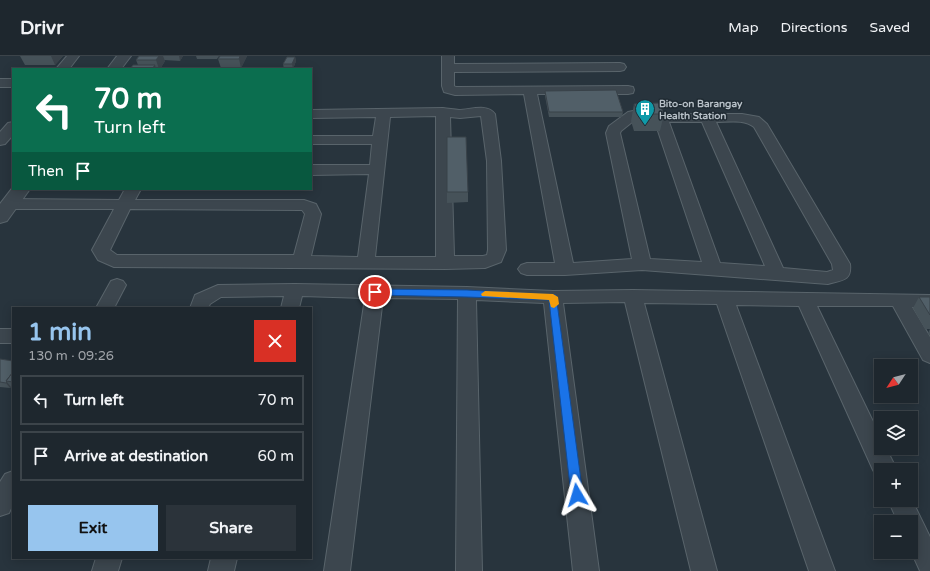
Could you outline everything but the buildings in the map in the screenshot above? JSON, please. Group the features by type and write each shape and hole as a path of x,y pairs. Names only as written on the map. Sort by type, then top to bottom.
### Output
{"street":[{"path":"63,68 73,56"},
{"path":"115,68 124,56"},
{"path":"628,90 455,91 449,89 448,86 448,62 618,62 628,90 633,115"},
{"path":"0,83 12,83"},
{"path":"530,91 564,269"},
{"path":"443,112 444,262"},
{"path":"132,190 101,250 104,256 114,261 302,261 366,263 485,262 495,258 497,250 494,161 490,118 488,114 483,112 460,114 443,112 312,114"},
{"path":"366,263 384,114"},
{"path":"527,269 564,269 642,264 828,278 842,274 841,264 760,124 754,120 742,118 661,118 633,115 616,127 613,133 642,264"},
{"path":"661,118 713,269"},
{"path":"708,119 777,273"},
{"path":"312,140 380,140"},
{"path":"312,170 377,169"},
{"path":"5,210 20,190"},
{"path":"5,210 125,205 304,205 310,207 313,214 302,261"},
{"path":"106,307 118,285"},
{"path":"290,307 295,290"},
{"path":"199,307 202,300 218,291 295,290 553,297 633,296 930,301"},
{"path":"337,571 375,292"},
{"path":"467,294 469,571"},
{"path":"633,296 704,571"},
{"path":"553,297 586,571"},
{"path":"724,298 822,571"},
{"path":"805,300 883,463"},
{"path":"899,300 930,355"},
{"path":"0,336 12,336"},
{"path":"0,505 12,483"},
{"path":"918,539 930,564"},
{"path":"104,571 109,559"},
{"path":"221,571 224,559"}],"slow traffic":[{"path":"485,294 553,297 554,304"}],"place":[{"name":"Bito-on Barangay Health Station","path":"645,126"}],"route":[{"path":"375,292 553,297 577,495"}]}
